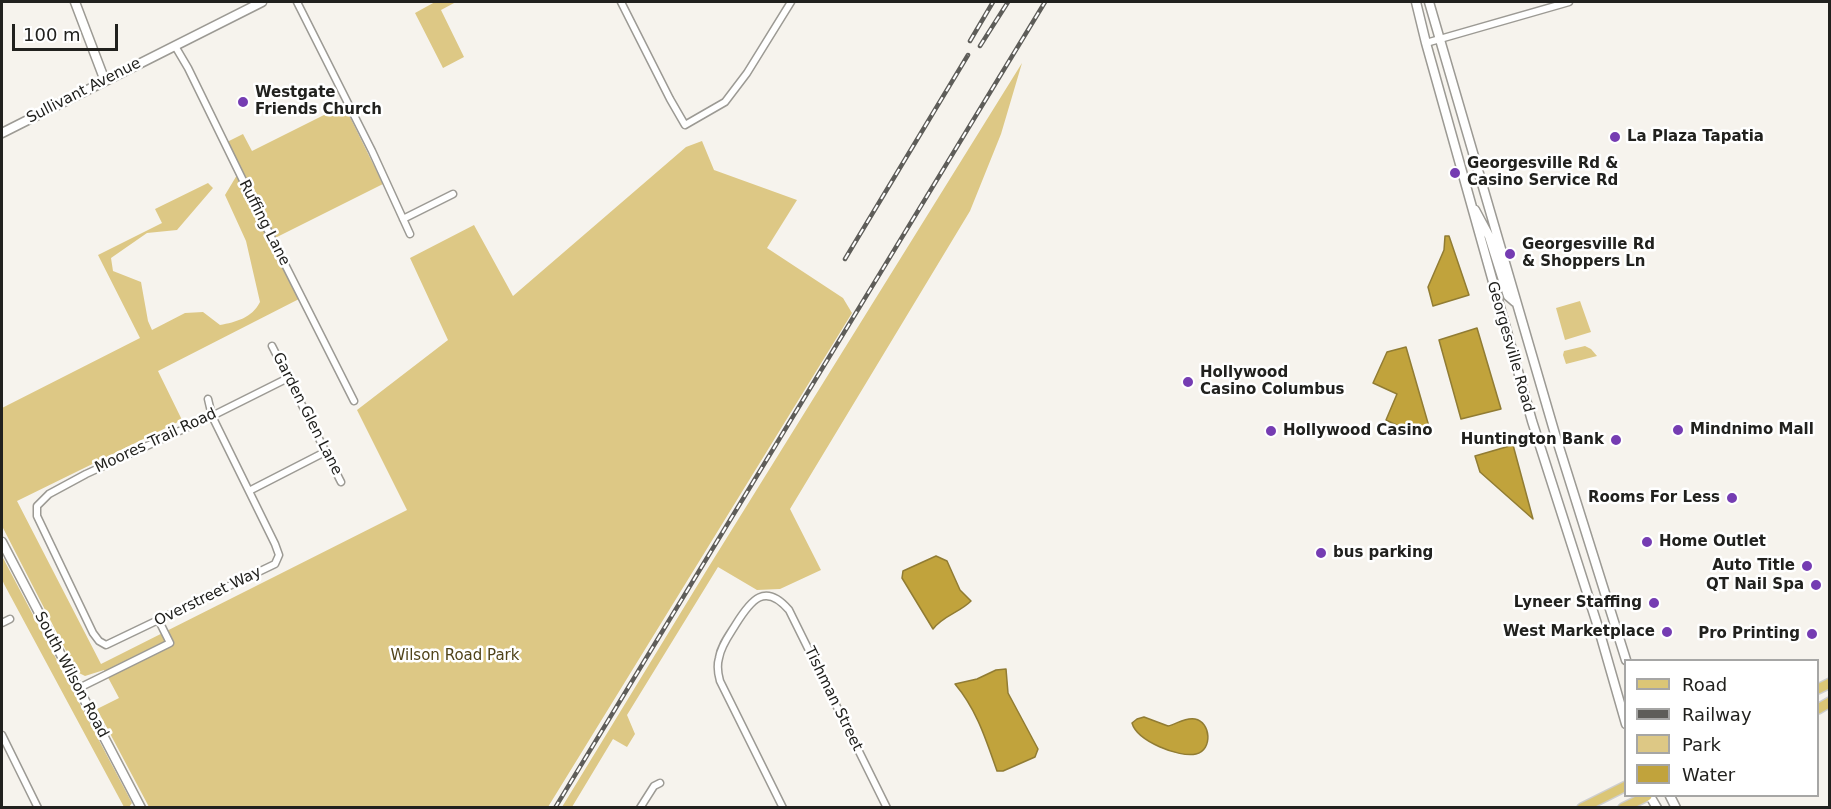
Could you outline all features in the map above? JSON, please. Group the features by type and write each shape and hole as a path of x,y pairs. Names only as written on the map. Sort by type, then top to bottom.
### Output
{"main road":[{"path":"75,2 105,81"},
{"name":"Sullivant Avenue","path":"2,133 262,2"},
{"name":"Georgesville Road","path":"1416,2 1467,195 1532,421 1624,717"},
{"name":"Georgesville Road","path":"1429,2 1517,304 1626,659"},
{"path":"1467,195 1489,236 1508,296 1517,304"},
{"name":"South Wilson Road","path":"2,542 141,807"},
{"path":"1582,807 1624,787"},
{"path":"1623,807 1645,797"}],"street":[{"path":"297,2 372,151 410,234"},
{"path":"621,2 685,125 725,102 747,73 790,2"},
{"path":"1426,43 1569,2"},
{"name":"Ruffing Lane","path":"175,46 354,401"},
{"path":"403,219 453,194"},
{"name":"Garden Glen Lane","path":"272,346 341,482"},
{"name":"Moores Trail Road","path":"106,645 99,641 93,633 37,516 37,506 49,494 97,469 288,378"},
{"name":"Overstreet Way","path":"106,645 275,564 279,555 212,416 208,399"},
{"path":"249,491 326,452"},
{"name":"Tishman Street","path":"783,807 718,673 719,656 724,643 747,606 759,597 772,596 789,610 887,807"},
{"path":"2,623 10,619"},
{"path":"77,688 170,643 159,621"},
{"path":"2,735 38,807"},
{"path":"640,807 654,786 660,783"}],"green space":[{"path":"435,2 456,2 441,10 464,57 443,68 415,13"},
{"path":"1022,63 1001,134 970,211 790,509 821,570 780,589 757,590 718,567 627,715 635,734 627,747 613,739 572,807 562,807 708,568"},
{"path":"344,105 383,184 275,238 227,142 243,134 252,151"},
{"name":"Wilson Road Park","path":"702,141 714,170 797,200 767,248 843,298 852,313 548,807 149,807 97,709 119,698 104,670 85,676 77,672 2,526 2,408 140,338 98,255 162,223 155,209 208,183 213,188 177,230 147,233 111,258 113,271 141,282 148,321 152,330 185,313 203,312 220,325 248,316 260,302 246,241 225,195 237,175 299,299 158,371 182,420 17,501 101,664 407,510 357,410 448,340 410,258 474,225 513,296 686,147"},
{"path":"1580,301 1591,332 1565,340 1556,308"},
{"path":"1585,346 1597,356 1566,364 1564,351"},
{"path":"2,556 132,803 129,807 124,807 4,584"}],"water":[{"path":"1445,236 1449,236 1469,295 1433,306 1428,287 1444,250"},
{"path":"1477,328 1501,409 1461,419 1439,340"},
{"path":"1406,347 1430,430 1415,434 1386,420 1397,394 1373,383 1387,352"},
{"path":"1513,445 1533,519 1480,472 1475,456"},
{"path":"936,556 947,561 960,590 971,601 942,620 933,629 902,578 903,571"},
{"path":"1006,669 1008,693 1038,749 1035,757 1003,771 997,771 975,715 955,684 977,679 996,670"},
{"path":"1144,717 1168,726 1188,719 1200,721 1207,730 1205,747 1196,754 1189,755 1160,747 1135,730 1132,723"}],"railway":[{"path":"970,41 993,2"},
{"path":"980,46 1008,2"},
{"path":"555,808 1045,2"},
{"path":"845,259 968,55"}],"place":[{"name":"Westgate Friends Church","path":"243,102"},
{"name":"La Plaza Tapatia","path":"1615,137"},
{"name":"Georgesville Rd & Casino Service Rd","path":"1455,173"},
{"name":"Georgesville Rd & Shoppers Ln","path":"1510,254"},
{"name":"Hollywood Casino Columbus","path":"1188,382"},
{"name":"Mindnimo Mall","path":"1678,430"},
{"name":"Hollywood Casino","path":"1271,431"},
{"name":"Huntington Bank","path":"1616,440"},
{"name":"Rooms For Less","path":"1732,498"},
{"name":"Home Outlet","path":"1647,542"},
{"name":"bus parking","path":"1321,553"},
{"name":"Auto Title","path":"1807,566"},
{"name":"QT Nail Spa","path":"1816,585"},
{"name":"Lyneer Staffing","path":"1654,603"},
{"name":"West Marketplace","path":"1667,632"},
{"name":"Pro Printing","path":"1812,634"}]}
